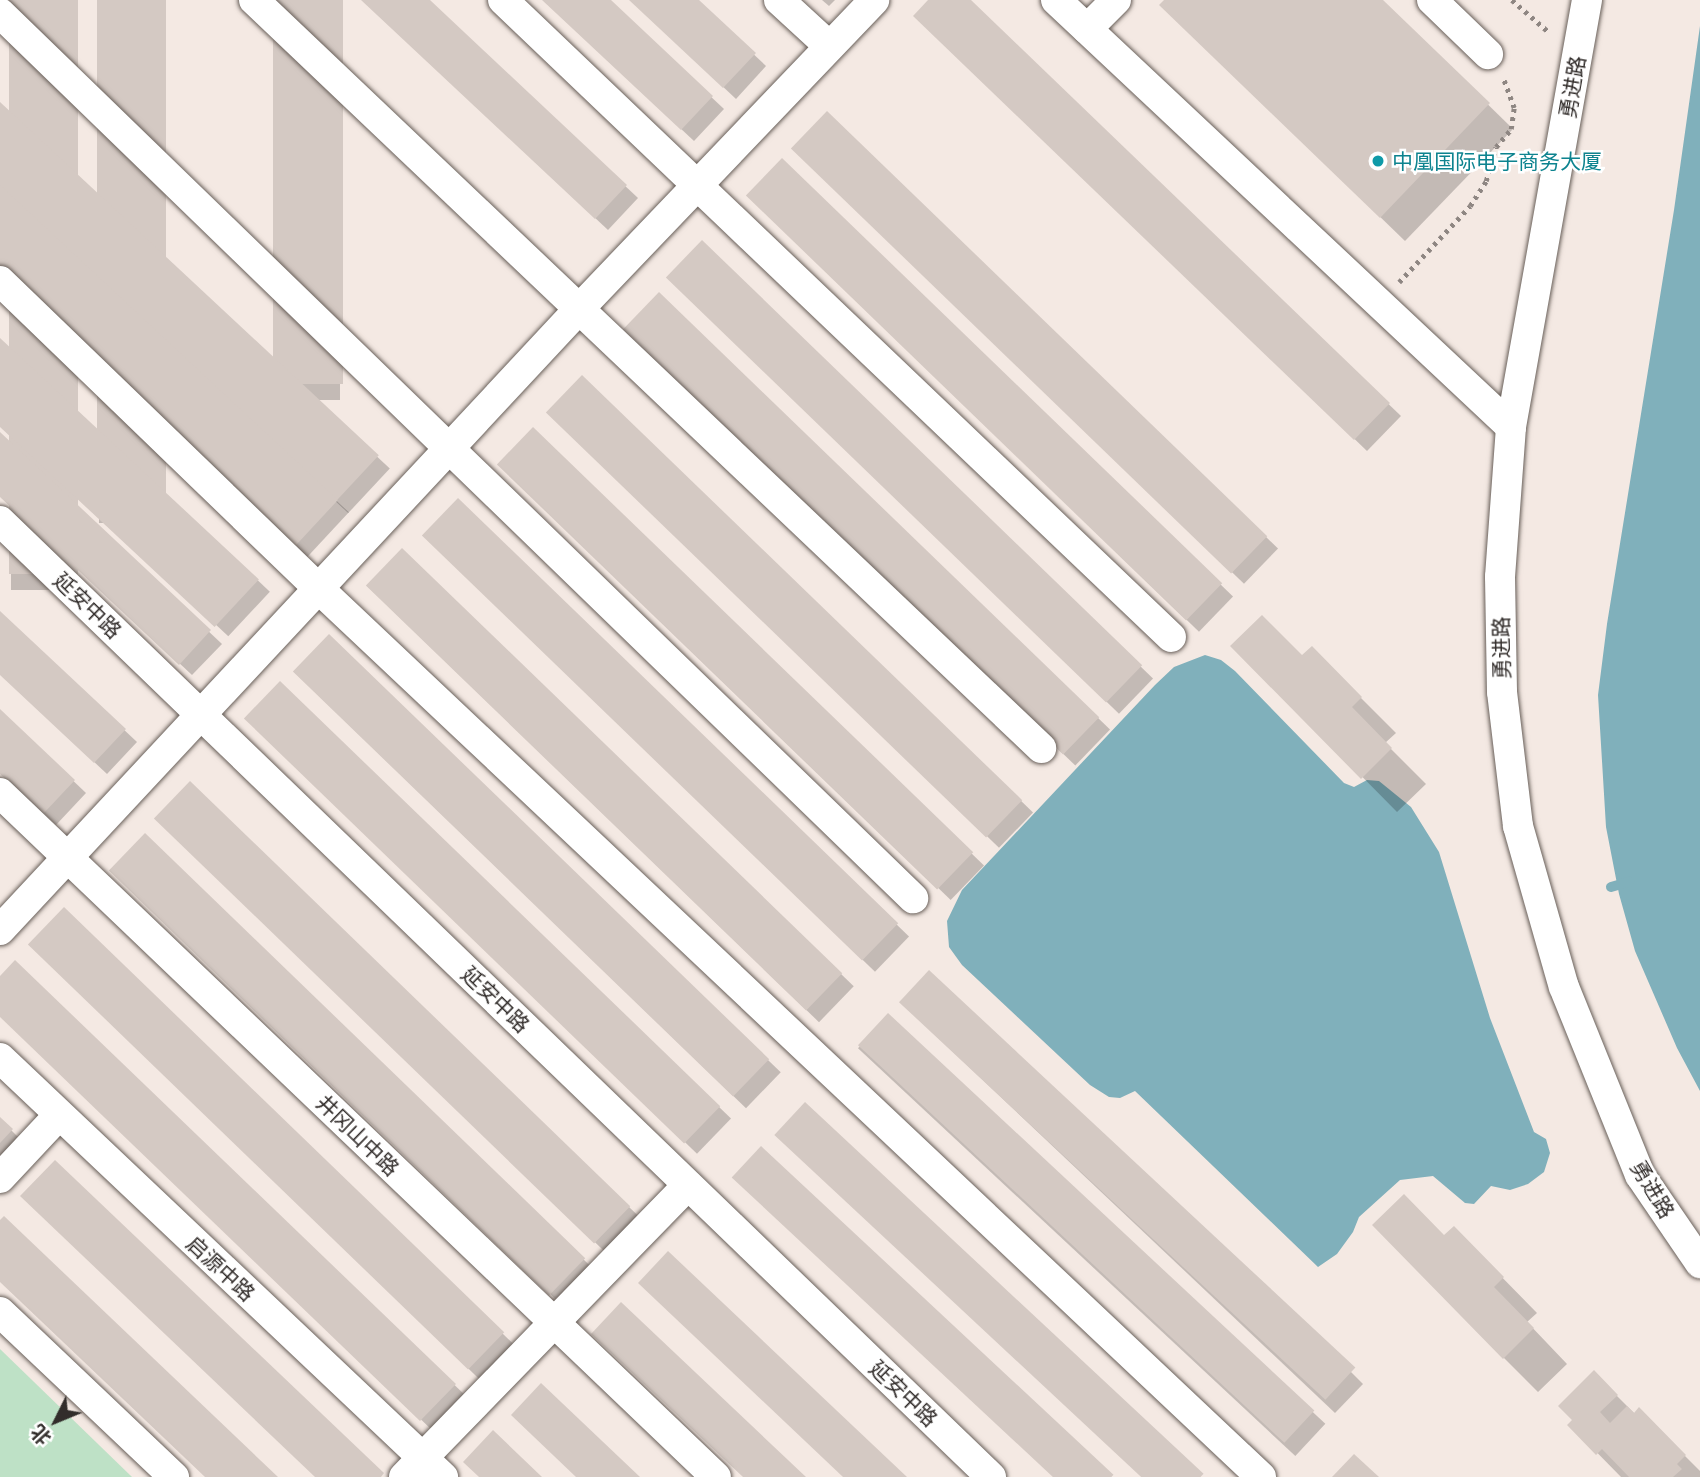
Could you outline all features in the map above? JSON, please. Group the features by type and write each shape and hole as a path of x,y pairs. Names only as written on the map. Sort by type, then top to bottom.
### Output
{"street":[{"path":"254,0 1041,748"},
{"path":"503,0 698,183 1171,637"},
{"path":"779,0 829,46"},
{"path":"0,930 449,447 873,0"},
{"path":"1056,0 1511,427"},
{"path":"1087,29 1116,0"},
{"path":"1432,0 1488,54"},
{"name":"勇进路","path":"1587,0 1511,427 1500,577 1502,692 1518,826 1564,987 1640,1174 1700,1263"},
{"path":"0,13 913,898"},
{"path":"0,281 318,588 1261,1477"},
{"name":"延安中路","path":"0,521 991,1477"},
{"name":"井冈山中路","path":"0,793 716,1477"},
{"name":"启源中路","path":"0,1058 423,1471"},
{"path":"0,1178 59,1115"},
{"path":"423,1471 555,1323 688,1185"},
{"path":"0,1312 174,1477"}],"path":[{"path":"1511,0 1577,56"},
{"path":"1379,303 1470,206 1486,181 1496,147 1511,128 1514,108 1510,89 1488,54"}],"green space":[{"path":"0,1349 132,1477 0,1477"}],"water":[{"path":"1700,26 1700,1091 1677,1048 1635,951 1619,894 1606,827 1598,695"},
{"path":"1205,655 1221,660 1235,671 1344,783 1354,787 1367,780 1379,781 1411,807 1439,852 1490,1018 1534,1132 1546,1139 1550,1153 1544,1172 1528,1184 1510,1190 1491,1186 1474,1204 1465,1203 1433,1176 1400,1180 1359,1217 1353,1232 1337,1254 1318,1267 1135,1091 1120,1098 1109,1097 1090,1085 962,965 949,947 947,921 962,890 1155,685 1174,667"}],"building":[{"path":"9,0 78,0 78,574 9,574"},
{"path":"97,0 166,0 166,507 97,507"},
{"path":"273,0 343,0 343,384 273,384"},
{"path":"361,0 430,0 627,185 595,219"},
{"path":"542,0 611,0 713,96 681,130"},
{"path":"629,0 699,0 756,53 723,88"},
{"path":"928,0 971,0 1390,403 1354,440 913,16"},
{"name":"中凰国际电子商务大厦","path":"1164,0 1383,0 1490,103 1380,218 1159,5"},
{"path":"0,102 379,455 335,503 0,191"},
{"path":"827,111 1267,536 1231,574 791,148"},
{"path":"782,158 1222,583 1186,621 746,195"},
{"path":"0,185 338,500 294,547 0,273"},
{"path":"702,240 1142,665 1106,703 666,277"},
{"path":"659,292 1099,717 1063,755 623,329"},
{"path":"0,338 259,579 215,627 0,427"},
{"path":"582,375 1022,800 986,838 546,412"},
{"path":"533,427 973,852 937,890 497,464"},
{"path":"0,432 211,630 179,665 0,497"},
{"path":"458,498 898,923 862,961 422,535"},
{"path":"402,548 842,973 806,1011 366,585"},
{"path":"0,611 126,729 94,763 0,675"},
{"path":"1262,615 1302,655 1312,646 1362,697 1352,707 1392,748 1361,779 1230,646"},
{"path":"329,634 769,1059 733,1097 293,671"},
{"path":"280,681 720,1106 684,1144 244,718"},
{"path":"0,709 75,780 43,814 0,774"},
{"path":"190,781 630,1206 594,1244 154,818"},
{"path":"145,833 585,1258 549,1296 109,870"},
{"path":"64,907 504,1332 468,1370 28,944"},
{"path":"15,960 456,1384 420,1421 0,1017 0,976"},
{"path":"929,970 1355,1368 1325,1400 899,1002"},
{"path":"888,1013 1314,1411 1284,1443 858,1045"},
{"path":"805,1102 1204,1474 1201,1477 1141,1477 774,1135"},
{"path":"0,1117 13,1129 0,1143"},
{"path":"761,1146 1114,1475 1111,1477 1053,1477 732,1177"},
{"path":"55,1160 384,1473 381,1477 315,1477 20,1196"},
{"path":"1404,1194 1444,1235 1454,1226 1504,1277 1494,1287 1534,1328 1503,1359 1372,1225"},
{"path":"4,1216 278,1477 205,1477 0,1282 0,1220"},
{"path":"668,1251 907,1477 843,1477 638,1283"},
{"path":"621,1302 806,1477 743,1477 591,1334"},
{"path":"1594,1370 1618,1395 1600,1412 1610,1423 1627,1406 1634,1413 1639,1407 1686,1455 1677,1464 1682,1469 1673,1477 1629,1477 1602,1449 1596,1455 1567,1425 1572,1420 1558,1406"},
{"path":"541,1383 640,1477 576,1477 511,1415"},
{"path":"493,1430 542,1477 479,1477 463,1462"},
{"path":"1354,1454 1379,1477 1332,1477"}],"waterway":[{"path":"1611,887 1629,882"}],"place":[{"name":"中凰国际电子商务大厦","path":"1378,161"}]}
